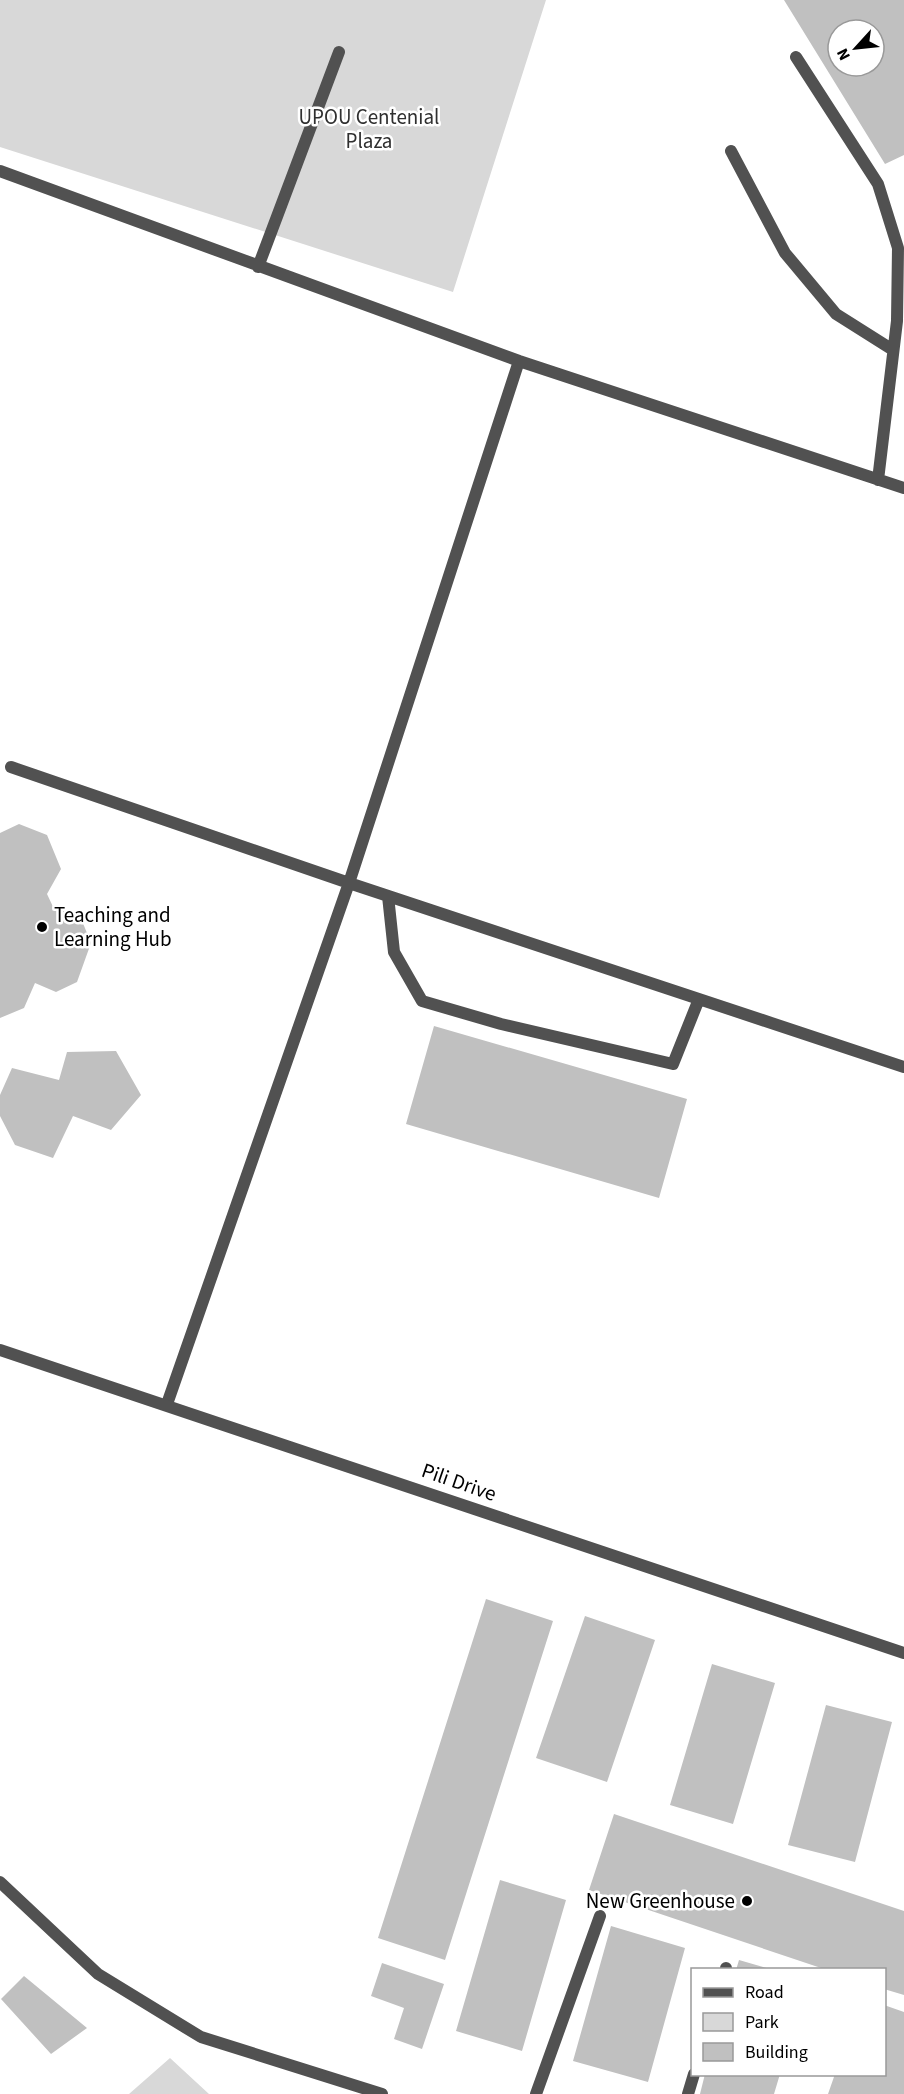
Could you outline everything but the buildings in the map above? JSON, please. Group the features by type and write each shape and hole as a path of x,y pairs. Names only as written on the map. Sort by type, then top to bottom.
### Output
{"street":[{"path":"258,267 339,52"},
{"path":"796,57 878,184 898,248 893,350 878,480"},
{"path":"731,151 785,253 836,314 893,350"},
{"path":"0,171 519,361 904,488"},
{"path":"167,1404 348,883 519,361"},
{"path":"11,767 348,883 904,1066"},
{"path":"388,896 394,952 422,1001 501,1024 673,1064 699,999"},
{"name":"Pili Drive","path":"0,1350 167,1404 904,1653"},
{"path":"0,1882 98,1974 201,2037 382,2094"},
{"path":"536,2094 600,1916"},
{"path":"688,2094 693,2076"}],"green space":[{"name":"UPOU Centenial Plaza","path":"0,0 546,0 453,292 0,147"},
{"path":"170,2058 209,2094 129,2094"}],"place":[{"name":"Teaching and Learning Hub","path":"42,927"},
{"name":"New Greenhouse","path":"747,1901"}]}
